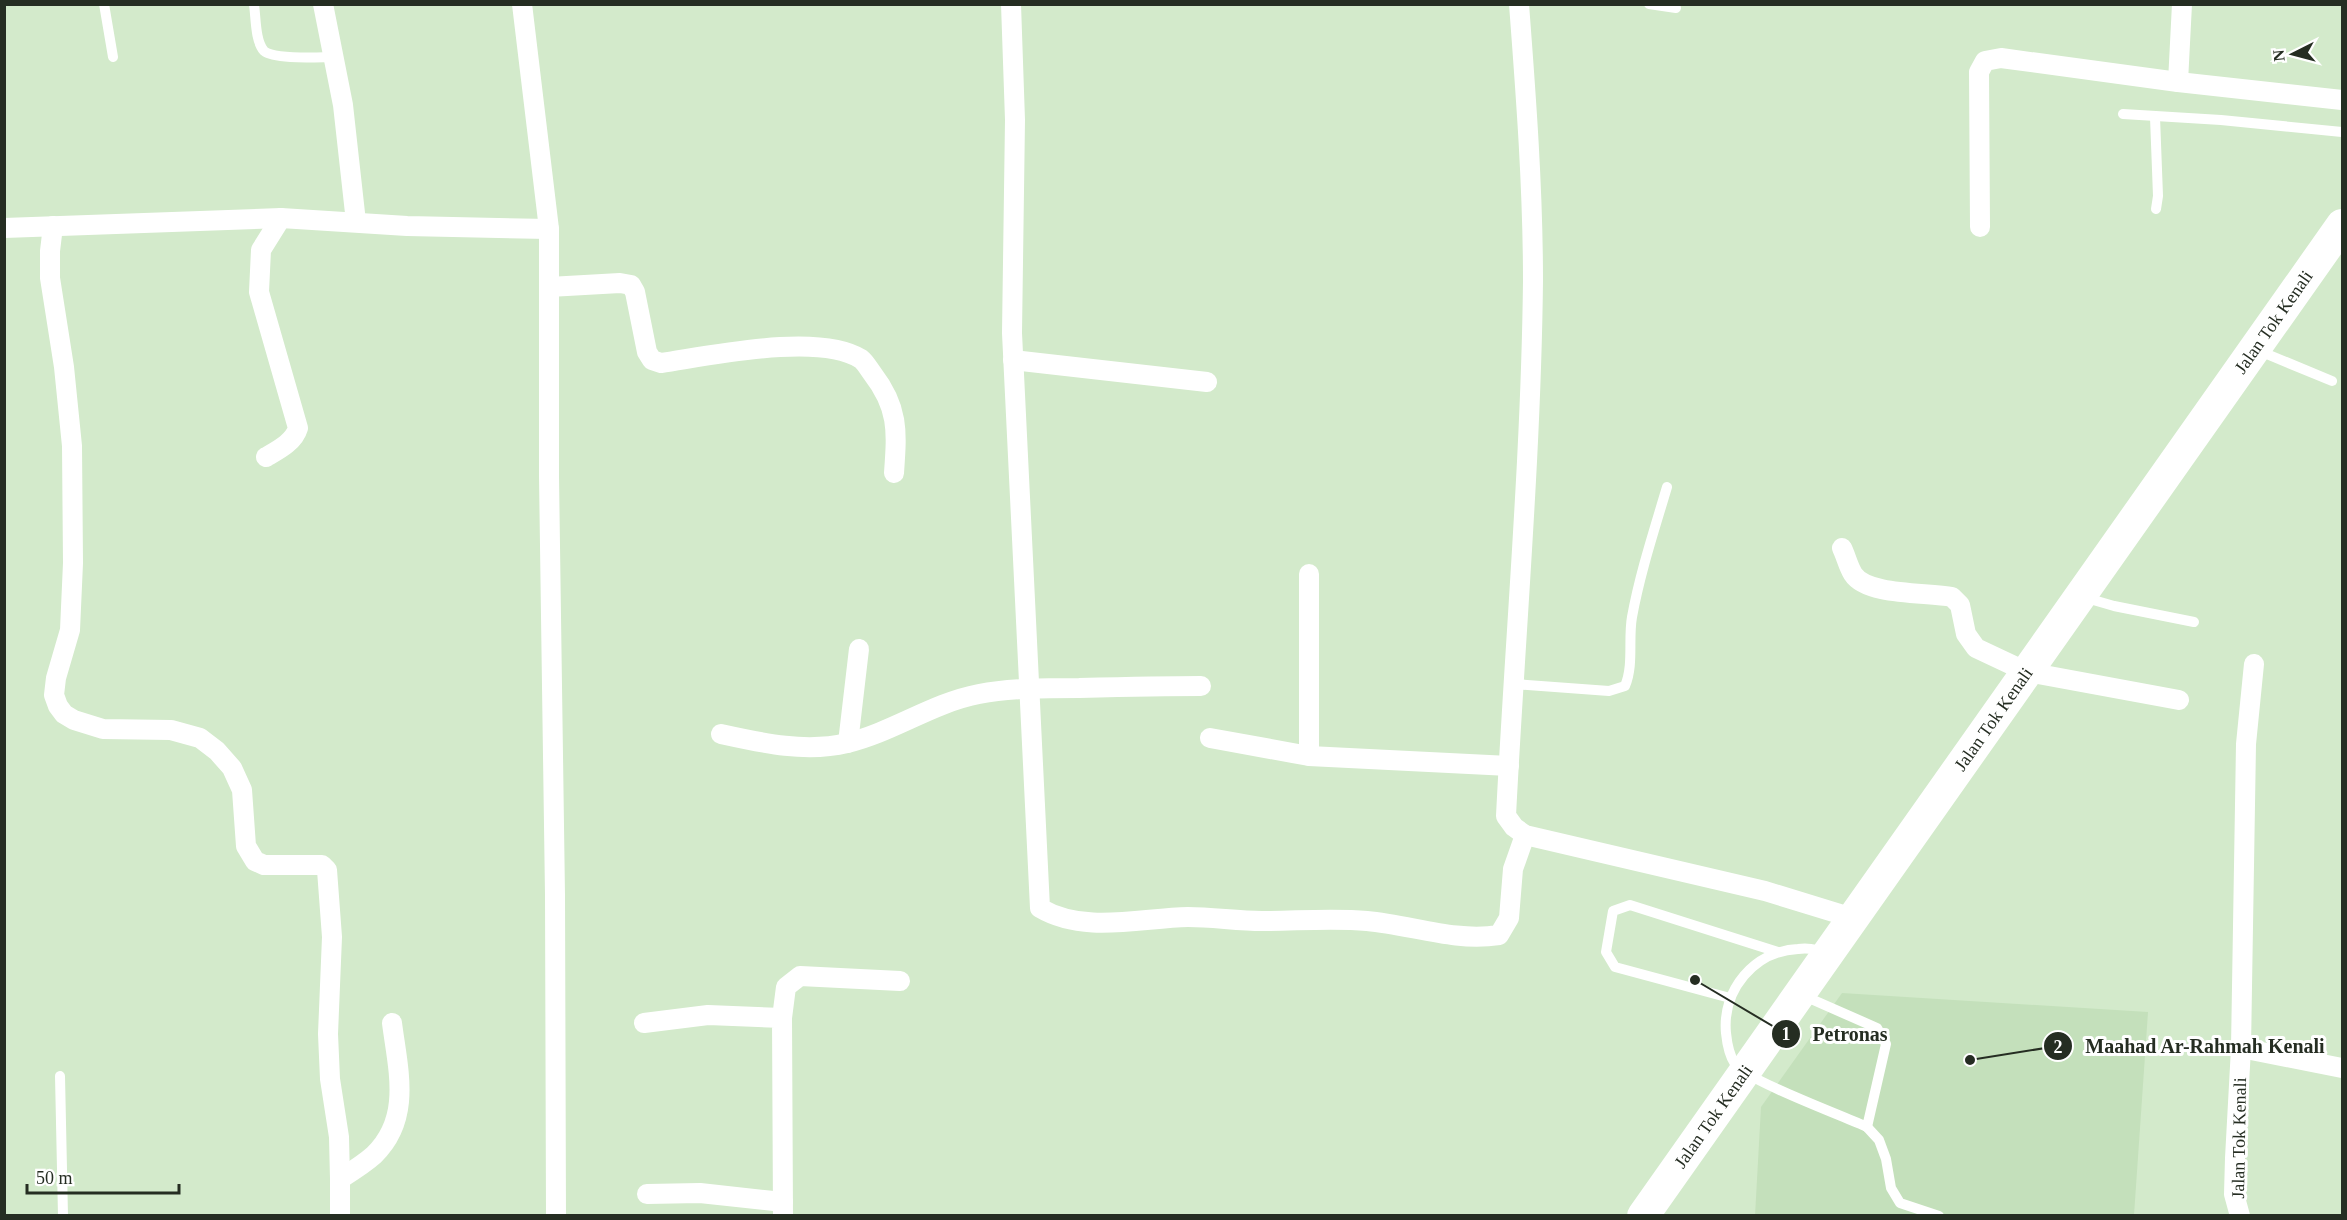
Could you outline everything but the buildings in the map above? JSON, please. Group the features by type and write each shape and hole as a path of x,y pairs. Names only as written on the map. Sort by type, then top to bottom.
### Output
{"main road":[{"name":"Jalan Tok Kenali","path":"1643,1215 2343,225"}],"street":[{"path":"323,4 347,134 356,222"},
{"path":"522,4 549,229 556,1215"},
{"path":"1011,4 1015,120 1013,360 1040,908 1055,917 1108,923 1189,917 1258,921 1366,921 1454,936 1477,938 1499,935 1509,918 1514,869 1525,835"},
{"path":"1519,4 1528,115 1533,280 1527,489 1506,816 1514,827 1525,835 1765,891 1853,918"},
{"path":"2178,82 2182,4"},
{"path":"1980,227 1979,72 1985,61 2001,58 2178,82 2343,100"},
{"path":"4,228 281,218 549,229"},
{"path":"266,457 284,446 296,434 298,428 259,292 261,250 281,218"},
{"path":"53,226 50,278 64,367 72,446 73,552 70,630 56,678 54,695 64,714 74,720 103,729 171,730 200,738 217,751 232,768 242,790 246,846 255,861 264,865 322,865 327,870 332,938 328,1034 330,1079 339,1137 340,1215"},
{"path":"549,287 620,283 631,285 635,292 647,352 652,360 661,363 780,347 831,348 862,359 893,406 897,441 894,473"},
{"path":"1013,360 1207,382"},
{"path":"1842,548 1853,575 1862,583 1879,589 1952,597 1960,605 1966,634 1976,648 2027,672 2179,700"},
{"path":"1309,574 1309,756"},
{"path":"848,743 859,649"},
{"name":"Jalan Tok Kenali","path":"2240,1215 2234,1194 2241,1048 2246,744 2254,664"},
{"path":"721,734 790,746 819,748 848,743 960,698 1030,688 1202,686"},
{"path":"1210,738 1309,756 1509,766"},
{"path":"647,1194 700,1193 783,1209 782,1018 786,987 800,976 900,981"},
{"path":"644,1023 708,1015 782,1018"},
{"path":"340,1179 373,1156 388,1139 398,1117 400,1087 392,1023"},
{"path":"2241,1048 2343,1068"}],"lane":[{"path":"104,4 113,57"},
{"path":"1649,4 1676,8"},
{"path":"254,5 259,41 264,51 274,55 334,57"},
{"path":"2123,114 2221,120 2343,132"},
{"path":"2155,117 2158,196 2156,208"},
{"path":"2255,349 2331,381"},
{"path":"1514,684 1609,691 1625,686 1629,669 1630,630 1638,580 1667,487"},
{"path":"2080,596 2114,606 2194,622"},
{"path":"1730,999 1615,967 1606,952 1613,911 1630,905 1778,952"},
{"path":"1826,956 1818,950 1804,948 1778,952 1754,966 1744,975 1730,999 1725,1025 1726,1039 1735,1065 1773,1087 1867,1126 1879,1140 1886,1159 1891,1188 1900,1203 1940,1215"},
{"path":"1800,993 1828,1008 1876,1028 1886,1044 1867,1126"},
{"path":"60,1076 63,1215"}],"shaded area":[{"path":"1842,993 2148,1012 2134,1215 1755,1216 1761,1107"}],"place":[{"name":"Petronas","path":"1695,980"},
{"name":"Maahad Ar-Rahmah Kenali","path":"1970,1060"}]}
